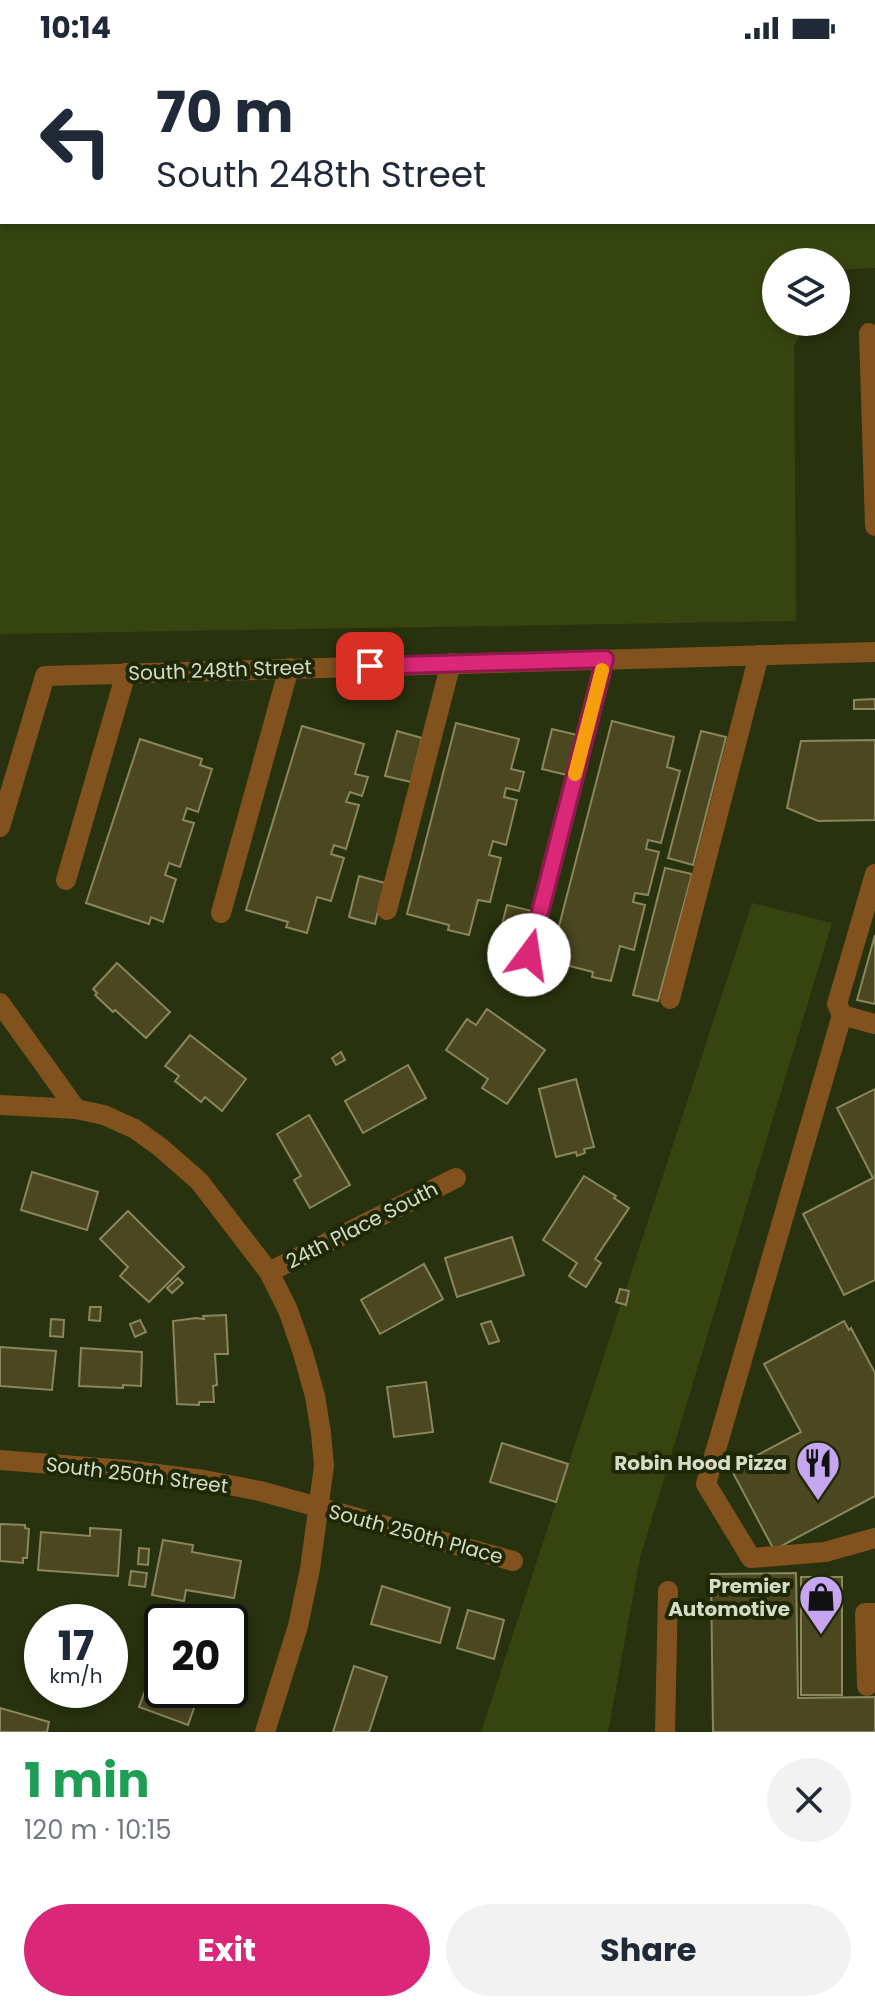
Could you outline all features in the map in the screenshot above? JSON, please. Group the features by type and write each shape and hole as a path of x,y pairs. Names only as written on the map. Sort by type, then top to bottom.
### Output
{"street":[{"path":"869,333 875,526"},
{"name":"South 248th Street","path":"0,827 45,676 875,652"},
{"path":"670,999 759,655"},
{"path":"529,955 605,659"},
{"path":"387,910 451,663"},
{"path":"221,913 289,668"},
{"path":"66,880 126,673"},
{"path":"875,874 837,1004 842,1015 706,1484 751,1558 825,1552 875,1538"},
{"path":"0,1003 76,1109"},
{"path":"842,1015 875,1024"},
{"name":"24th Place South","path":"0,1105 76,1109 104,1115 135,1129 199,1181 269,1272 288,1310 315,1396 324,1466 310,1569 298,1626 265,1732"},
{"name":"24th Place South","path":"269,1272 456,1178"},
{"name":"South 250th Street","path":"0,1460 204,1480 319,1507"},
{"name":"South 250th Place","path":"319,1507 513,1561"},
{"path":"665,1732 668,1591"},
{"path":"867,1686 865,1613 875,1613"}],"green space":[{"path":"0,224 875,224 875,268 850,269 850,248 762,248 762,336 799,336 794,346 796,621 0,634"},
{"path":"752,903 832,923 640,1558 608,1732 481,1732"}],"building":[{"path":"875,699 875,709 854,709 854,700"},
{"path":"612,721 674,737 667,767 680,771 661,843 648,840 646,849 659,852 648,895 635,893 633,902 645,905 634,950 620,946 611,981 592,977 593,972 550,961"},
{"path":"456,723 519,739 511,769 524,772 519,791 506,788 504,797 517,800 506,845 493,841 489,855 501,858 490,902 478,900 469,935 448,930 449,925 407,914"},
{"path":"302,726 364,744 355,774 368,777 362,796 350,792 346,802 359,805 346,849 334,845 331,854 344,858 331,901 317,897 307,933 286,927 288,922 246,910"},
{"path":"552,729 577,735 567,775 542,769"},
{"path":"397,731 422,738 411,782 385,776"},
{"path":"701,731 726,737 693,865 668,858"},
{"path":"140,739 202,759 200,765 212,769 198,812 187,808 183,820 194,823 180,867 169,863 165,875 176,879 163,922 151,917 149,924 86,903"},
{"path":"875,740 875,820 818,821 787,808 801,741"},
{"path":"665,868 692,874 658,1001 633,995"},
{"path":"359,876 385,883 375,924 349,917"},
{"path":"507,905 532,911 522,950 497,944"},
{"path":"875,935 875,1004 857,1000"},
{"path":"117,963 170,1012 146,1038 95,995 97,993 93,989"},
{"path":"487,1009 545,1050 507,1104 482,1088 488,1079 446,1050 467,1019 476,1025"},
{"path":"190,1035 246,1079 222,1111 205,1097 201,1102 175,1081 179,1076 165,1066"},
{"path":"341,1052 345,1060 336,1065 332,1058"},
{"path":"408,1065 426,1098 363,1133 345,1101"},
{"path":"576,1079 594,1147 584,1149 585,1153 577,1156 576,1152 556,1157 539,1089"},
{"path":"875,1089 875,1280 844,1295 803,1214 873,1178 837,1108"},
{"path":"309,1115 350,1185 310,1208 294,1180 301,1176 277,1134"},
{"path":"32,1172 98,1192 87,1230 21,1210"},
{"path":"584,1176 629,1208 595,1259 601,1263 586,1287 569,1276 577,1263 543,1240"},
{"path":"128,1211 184,1267 149,1302 120,1276 128,1267 100,1239"},
{"path":"512,1237 524,1275 457,1297 445,1258"},
{"path":"424,1264 443,1299 380,1334 361,1300"},
{"path":"178,1278 183,1283 172,1293 167,1288"},
{"path":"620,1289 629,1291 626,1305 616,1302"},
{"path":"90,1307 101,1307 100,1321 89,1320"},
{"path":"226,1315 228,1354 215,1354 217,1385 213,1386 214,1402 177,1404 173,1321"},
{"path":"51,1319 64,1320 63,1337 50,1336"},
{"path":"140,1320 146,1332 135,1337 130,1324"},
{"path":"491,1321 499,1341 489,1344 481,1324"},
{"path":"844,1321 849,1330 851,1328 875,1373 875,1496 774,1550 731,1469 801,1432 764,1364"},
{"path":"0,1347 56,1351 52,1390 0,1386"},
{"path":"81,1348 142,1352 141,1386 79,1386"},
{"path":"426,1382 433,1432 394,1437 387,1387"},
{"path":"502,1443 568,1464 556,1502 490,1482"},
{"path":"0,1524 25,1525 29,1529 27,1558 23,1558 23,1563 0,1561"},
{"path":"90,1528 121,1530 118,1576 38,1570 41,1532 90,1536"},
{"path":"163,1540 193,1545 192,1552 241,1561 234,1598 186,1590 184,1601 152,1595"},
{"path":"139,1548 149,1549 148,1565 138,1564"},
{"path":"131,1571 147,1573 145,1587 129,1585"},
{"path":"796,1573 798,1698 875,1697 875,1732 713,1732 711,1574"},
{"name":"Premier Automotive","path":"801,1577 842,1577 842,1695 801,1695"},
{"path":"382,1586 450,1608 440,1643 371,1624"},
{"path":"468,1610 504,1620 494,1659 457,1648"},
{"path":"354,1666 387,1677 369,1732 333,1732"},
{"path":"144,1694 144,1708 194,1708 188,1725 139,1707"},
{"path":"0,1708 49,1722 47,1732 0,1732"}],"slow traffic":[{"path":"575,774 602,670"}],"place":[{"name":"Robin Hood Pizza","path":"818,1502"},
{"name":"Premier Automotive","path":"821,1636"}],"route":[{"path":"370,666 605,659 529,955"}]}
